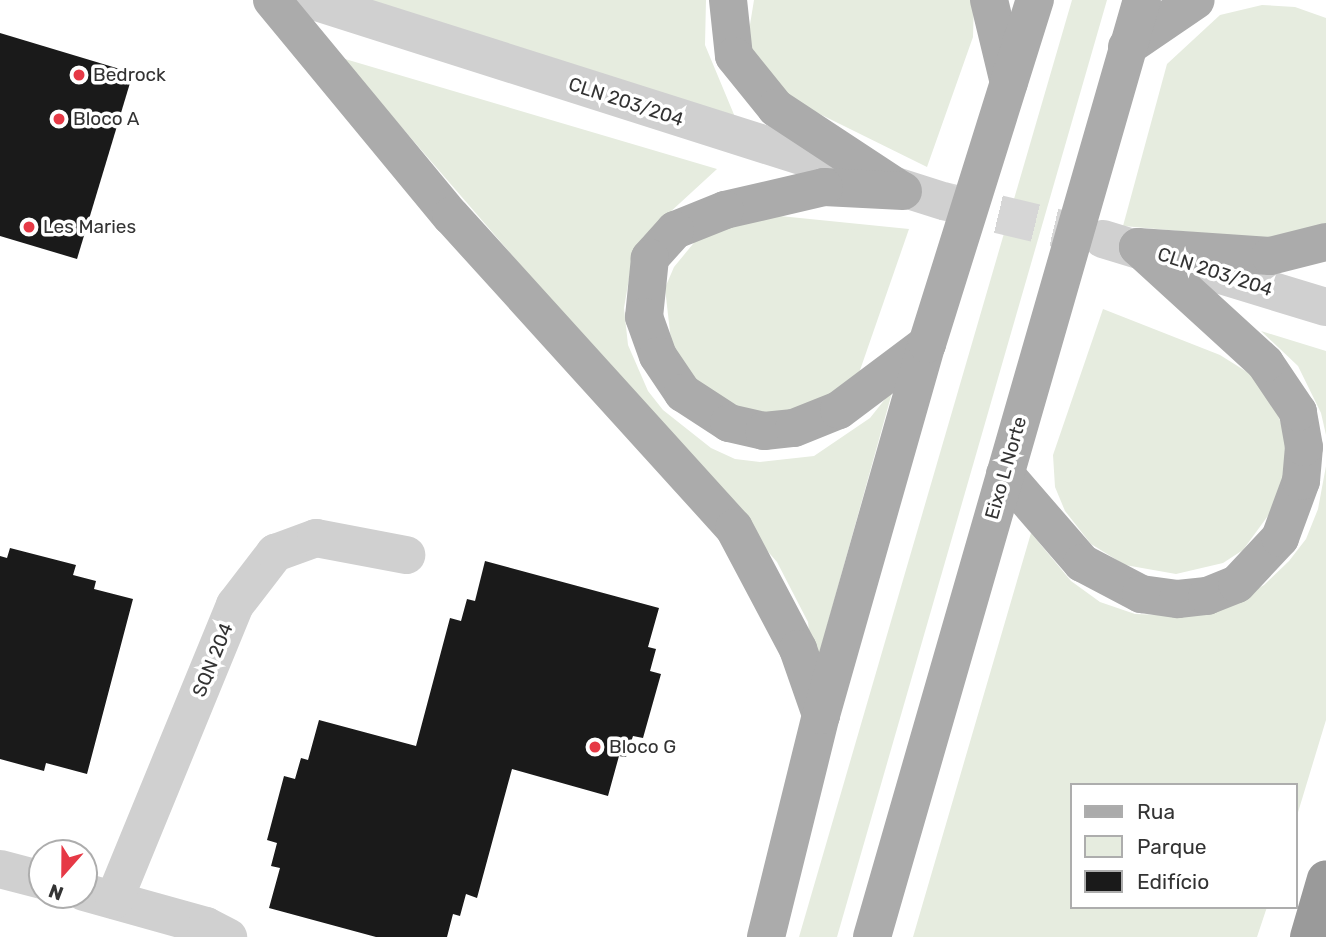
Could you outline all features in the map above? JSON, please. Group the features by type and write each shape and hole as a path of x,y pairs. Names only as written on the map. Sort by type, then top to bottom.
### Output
{"highway":[{"path":"1310,937 1326,879"}],"main road":[{"path":"272,0 451,216 734,527 798,649 821,715"},
{"path":"727,0 734,56 776,108 903,191"},
{"path":"989,0 1010,88"},
{"path":"766,937 821,715 927,344 1010,88 1035,0"},
{"name":"Eixo L Norte","path":"872,937 1142,0"},
{"path":"1128,47 1196,0"},
{"path":"903,191 824,187 724,210 675,230 650,258 643,317 658,356 683,393 729,423 764,431 794,428 839,410 927,344"},
{"path":"1120,243 1270,256 1326,242"},
{"path":"1005,474 1082,563 1141,594 1178,599 1207,596 1237,584 1280,538 1301,481 1304,447 1298,412 1265,363 1120,243"}],"street":[{"name":"CLN 203/204","path":"310,0 903,191 943,201"},
{"name":"CLN 203/204","path":"1120,243 1326,307"},
{"name":"SQN 204","path":"228,937 99,896 235,605 275,553 316,538 406,555"},
{"path":"0,869 28,876"}],"green space":[{"path":"350,0 706,0 705,45 735,117"},
{"path":"754,0 974,0 973,37 927,167 769,89 747,43"},
{"path":"1072,0 1107,0 837,937 799,937"},
{"path":"1262,5 1295,7 1326,18 1326,225 1291,236 1259,238 1123,226 1167,64 1220,15"},
{"path":"318,51 717,169 643,237 631,267 624,308 628,345 648,391 663,410 711,448 735,459 760,462 814,456 870,418 893,389 814,673 808,622 777,562 385,108"},
{"path":"770,215 909,229 858,376 841,398 762,421 693,382 671,341 665,288 674,267 702,233"},
{"path":"1103,309 1220,355 1255,377 1274,405 1284,431 1286,459 1278,502 1243,550 1223,563 1176,574 1125,565 1091,544 1065,511 1055,487 1053,455"},
{"path":"1261,331 1326,351 1326,435 1321,413 1298,366"},
{"path":"1326,466 1326,720 1298,812 1298,783 1070,783 1070,909 1266,909 1257,937 913,937 1031,533 1071,581 1100,602 1135,614 1189,616 1232,603 1264,585 1289,561 1306,539 1318,509"}],"building":[{"name":"Bloco A","path":"0,33 133,73 77,259 0,236"},
{"path":"10,548 76,565 73,575 96,581 94,589 133,599 87,774 46,763 44,771 0,759 0,556 7,558"},
{"name":"Bloco G","path":"485,561 659,608 648,647 656,649 650,671 661,674 643,738 633,736 626,757 619,756 608,796 512,769 477,898 466,894 460,916 453,914 447,937 376,937 269,908 280,868 271,866 277,843 267,840 284,776 295,779 301,758 308,760 319,720 416,746 450,618 461,621 467,599 475,601"}],"tunnel":[{"path":"943,201 1103,239"}],"place":[{"name":"Bedrock","path":"79,75"},
{"name":"Bloco A","path":"59,119"},
{"name":"Les Maries","path":"29,227"},
{"name":"Bloco G","path":"595,747"}]}
